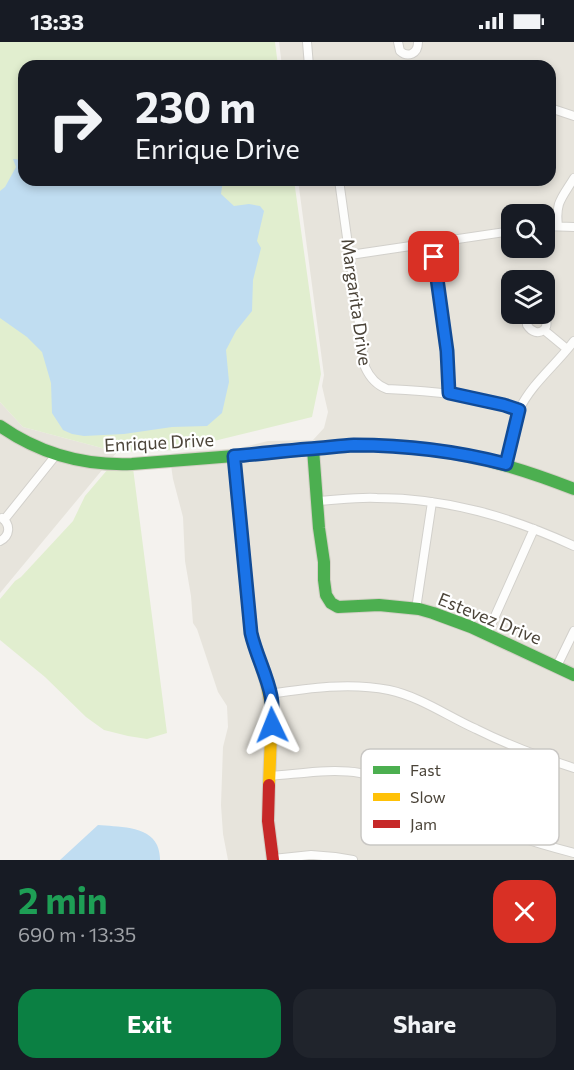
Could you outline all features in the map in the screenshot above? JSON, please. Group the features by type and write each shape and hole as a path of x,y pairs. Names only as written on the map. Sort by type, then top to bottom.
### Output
{"street":[{"path":"307,42 308,60"},
{"path":"398,42 400,51 409,55 417,49 418,42"},
{"path":"556,110 574,116"},
{"path":"574,178 558,204 557,210 558,226 574,227"},
{"name":"Margarita Drive","path":"340,186 368,375 387,389 449,393 519,410"},
{"path":"350,255 501,233"},
{"path":"432,243 447,351 449,393"},
{"path":"527,324 531,330 537,332 544,330"},
{"path":"544,330 546,324"},
{"path":"544,330 567,350"},
{"path":"506,464 519,410 530,392 574,341"},
{"name":"Enrique Drive","path":"0,426 31,445 56,455 103,465 352,445 415,447 475,456 506,464 574,489"},
{"name":"Estevez Drive","path":"313,449 326,595 331,603 338,607 379,604 416,609 449,618 574,675"},
{"path":"0,541 6,537 9,530 7,523 2,519 56,455"},
{"path":"234,456 251,633 270,694 272,710 268,821 273,859 311,855 353,860"},
{"path":"317,501 378,498 432,502 513,520 574,546"},
{"path":"416,609 432,502"},
{"path":"487,634 534,529"},
{"path":"557,666 574,631"},
{"path":"270,694 360,686 389,690 424,702 475,729 520,749"},
{"path":"559,763 574,768"},
{"path":"269,776 338,771 361,774"},
{"path":"543,845 574,853"}],"shaded area":[{"path":"279,42 574,42 574,484 448,447 170,456 170,454 184,452 240,448 268,441 313,440 324,428 328,412 322,386 324,375 299,186 556,186 556,60 281,60"},
{"path":"0,402 23,427 117,452 0,593"},
{"path":"381,450 446,455 508,469 574,494 574,860 228,860 221,805 223,747 228,727 227,706 218,692 193,623 185,561 183,517 171,465 329,451"}],"green space":[{"path":"0,42 275,42 277,60 18,60 18,186 295,186 321,374 312,417 177,450 117,452 23,427 0,402"},
{"path":"133,468 167,733 147,739 104,730 86,717 45,677 0,640 0,599 73,521 85,496 108,469"}],"water":[{"path":"13,159 18,159 18,186 222,186 221,194 234,206 249,204 260,206 264,211 257,241 261,248 253,280 252,311 236,331 226,350 229,382 222,413 207,426 172,427 124,434 84,436 63,430 52,413 51,383 42,352 27,337 0,318 0,191 5,187 16,167"},
{"path":"98,825 131,828 147,834 157,845 160,860 60,860"}],"traffic: fast":[{"path":"0,426 46,451 96,463 132,464 376,445 431,449 473,457 534,474 574,489"},
{"path":"313,449 324,580 326,595 331,603 338,607 379,605 419,609 433,613 471,627 574,675"}],"traffic: slow":[{"path":"234,456 251,634 266,681 272,710 269,785"}],"traffic: jam":[{"path":"269,785 268,821 273,860"}],"route":[{"path":"272,725 271,698 251,633 234,456 352,445 415,447 475,456 506,464 519,410 449,393 444,321 434,257"}]}
